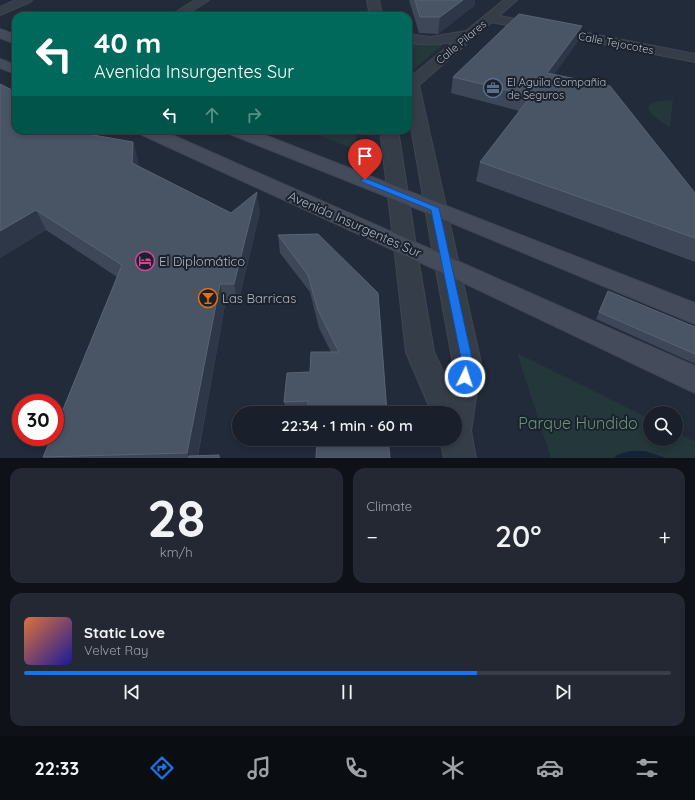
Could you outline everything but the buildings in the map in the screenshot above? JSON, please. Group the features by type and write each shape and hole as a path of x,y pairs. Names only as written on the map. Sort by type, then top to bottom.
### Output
{"main road":[{"path":"0,33 12,38"},
{"path":"0,63 12,68"},
{"name":"Avenida Insurgentes Sur","path":"155,134 447,265 695,380"},
{"path":"254,134 695,314"}],"street":[{"path":"0,11 26,0"},
{"path":"183,12 203,0"},
{"path":"374,0 376,12"},
{"name":"Calle Pilares","path":"412,83 511,0"},
{"name":"Calle Tejocotes","path":"490,18 695,58"},
{"path":"412,39 427,41 443,41 472,34"},
{"name":"Calle Pilares","path":"412,89 435,208"},
{"path":"390,134 420,352 444,406"},
{"path":"435,208 467,363 459,406"},
{"path":"458,446 460,458"}],"green space":[{"path":"412,43 444,44 412,71"},
{"path":"673,100 670,127 650,113 648,109 649,105 653,103"},
{"path":"315,134 356,134 356,150"},
{"name":"Parque Hundido","path":"517,353 643,416 643,446 683,446 683,436 695,442 695,458 551,458"}],"water":[{"path":"630,451 645,451 666,458 614,458 617,455"}],"place":[{"name":"El Aguila Compañia de Seguros","path":"493,88"},
{"name":"El Diplomático","path":"145,261"},
{"name":"Las Barricas","path":"208,298"}],"route":[{"path":"365,180 435,208 467,363 465,377"}]}
